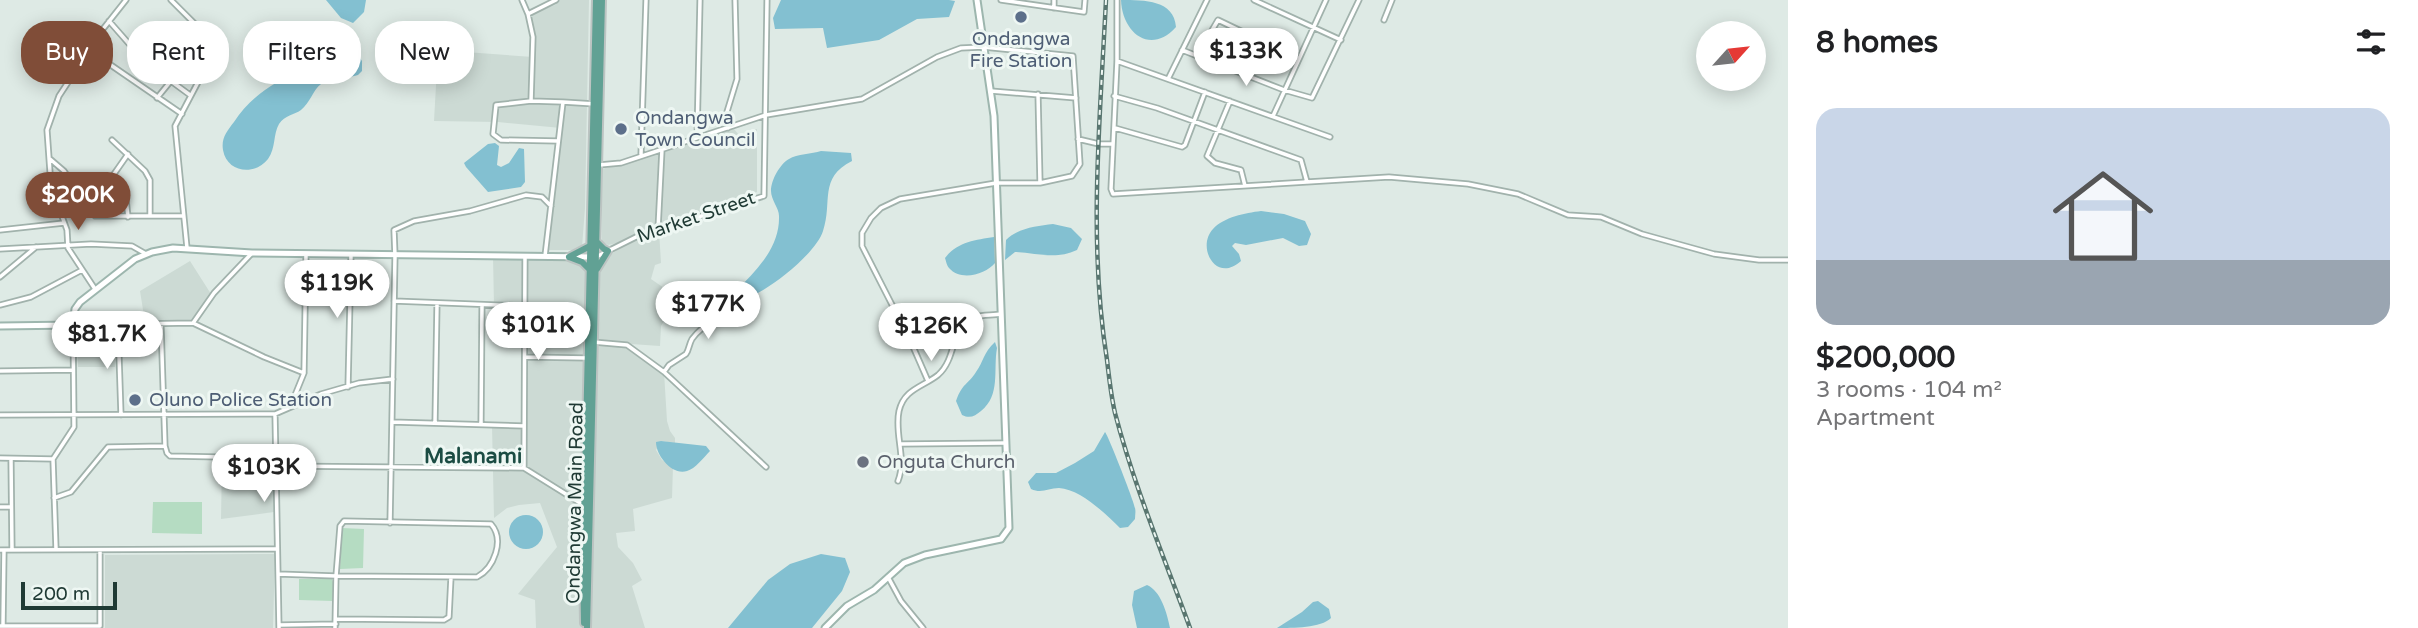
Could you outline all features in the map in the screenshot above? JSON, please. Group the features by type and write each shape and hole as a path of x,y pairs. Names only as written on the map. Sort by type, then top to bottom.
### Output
{"main road":[{"name":"Ondangwa Main Road","path":"586,628 592,270 596,240 596,0"},
{"name":"Ondangwa Main Road","path":"593,257 590,246 590,218 602,0"},
{"path":"569,257 592,270 608,251 598,245 596,240"},
{"path":"569,257 590,246"},
{"name":"Ondangwa Main Road","path":"590,402 588,358 591,342"}],"street":[{"path":"109,21 126,0"},
{"path":"171,0 217,46 190,95 175,130 187,248"},
{"path":"522,0 533,37 531,101"},
{"path":"528,14 556,0"},
{"path":"641,154 646,0"},
{"path":"697,138 700,0"},
{"path":"727,128 726,115 737,79 735,0"},
{"path":"766,115 767,0"},
{"path":"825,628 847,606 874,590 909,560 1005,537 1009,528 994,117 977,0"},
{"path":"1001,0 1084,12 1085,0"},
{"path":"1054,8 1055,0"},
{"path":"1117,0 1112,194 1389,177 1468,184 1518,194 1568,215 1601,217 1642,234 1714,254 1759,260 1788,260"},
{"path":"1168,79 1207,0"},
{"path":"1254,0 1341,40"},
{"path":"1273,116 1326,0"},
{"path":"1182,50 1284,90 1314,97 1359,0"},
{"path":"1384,20 1392,0"},
{"path":"1197,56 1218,20 1299,59"},
{"path":"113,26 127,42"},
{"path":"590,218 597,165 621,163 641,154 766,115 862,99 949,51 961,48 984,47 1073,55 1080,164 1072,176 1040,183 996,183 900,199 881,208 862,233 862,246 928,381"},
{"path":"1117,61 1330,137"},
{"path":"113,67 182,114"},
{"path":"67,84 57,100 47,130 52,191 64,223 68,244 95,289"},
{"path":"157,98 168,84"},
{"path":"173,84 190,95"},
{"path":"991,91 1076,98"},
{"path":"1115,128 1179,147 1185,145 1205,92"},
{"path":"1038,94 1040,183"},
{"path":"1114,96 1194,121 1301,160 1307,182"},
{"path":"558,141 500,140 494,137 496,105 531,101 595,104"},
{"path":"1230,101 1207,156 1215,163 1241,170 1245,186"},
{"path":"545,256 563,102"},
{"name":"Market Street","path":"593,257 658,229 764,196 766,115"},
{"path":"1079,139 1112,144"},
{"path":"112,140 145,171 150,180 149,217"},
{"path":"658,229 662,149"},
{"path":"128,154 114,174 126,199 128,217"},
{"path":"48,157 64,171 92,215 182,216"},
{"path":"390,523 396,256 394,230 414,222 470,211 526,195 542,197 551,206"},
{"path":"0,230 64,223"},
{"path":"0,249 68,244 132,246 146,254"},
{"path":"0,277 37,246"},
{"path":"56,549 53,459 73,432 73,325 77,305 126,265 146,254 187,248 252,253 593,257"},
{"path":"193,323 216,291 252,253"},
{"path":"290,407 304,373 306,254"},
{"path":"348,387 351,255"},
{"path":"524,468 525,256"},
{"path":"0,305 31,297 82,271"},
{"path":"394,301 525,306"},
{"path":"435,423 437,304"},
{"path":"664,372 670,364 686,355 690,342 705,327 749,304"},
{"path":"481,424 482,306"},
{"path":"898,481 901,474 901,444 898,414 905,397 938,374 953,353 959,329 971,317 1001,314"},
{"path":"0,326 193,323 304,373"},
{"path":"161,324 163,414 167,453 170,456 276,457"},
{"path":"118,326 121,415"},
{"path":"911,342 945,327 959,329"},
{"path":"591,342 627,345 664,372 766,467"},
{"path":"526,357 588,358"},
{"path":"0,371 73,370"},
{"path":"0,415 275,414 348,387 393,379"},
{"path":"275,414 279,627 444,620 449,617 451,577"},
{"path":"392,422 524,426"},
{"path":"901,444 1006,443"},
{"path":"54,498 71,492 108,447 165,446"},
{"path":"0,458 53,459"},
{"path":"11,459 12,549"},
{"path":"276,466 524,468 587,507"},
{"path":"0,507 11,507"},
{"path":"278,574 336,576 477,577 487,570 494,559 494,526 340,523 336,576 336,624"},
{"path":"100,549 100,627 2,625 2,550 12,549 100,549 277,549"},
{"path":"888,577 901,601 923,628"},
{"path":"432,620 433,628"}],"shaded area":[{"path":"560,0 589,0 585,208 582,247 578,250 549,250 561,128 498,122 434,121 436,84 474,84 474,53 533,57 531,14 555,5"},
{"path":"734,129 739,135 757,129 757,192 661,225 622,242 608,245 602,242 602,169"},
{"path":"659,231 661,263 655,265 651,279 664,288 666,318 661,326 660,346 631,344 629,347 664,372 667,421 675,443 661,441 656,450 662,460 673,466 672,498 633,509 635,531 616,533 618,547 633,563 642,580 632,586 645,628 536,628 535,600 518,594 557,547 540,503 507,508 494,518 492,425 524,426 525,307 494,306 493,256 596,257 611,254 636,239"},
{"path":"190,261 211,294 190,321 145,322 140,291"},
{"path":"77,330 111,331 115,334 115,367 78,367"},
{"path":"272,461 274,512 221,519 222,462"},
{"path":"275,554 273,628 105,628 105,555"}],"green space":[{"path":"153,502 202,502 202,534 152,533"},
{"path":"342,528 364,529 363,568 340,569"},
{"path":"299,579 332,579 333,601 299,600"}],"water":[{"path":"326,0 366,0 364,12 355,21 341,18"},
{"path":"781,0 955,1 949,17 917,19 879,40 827,48 823,28 775,29 773,18"},
{"path":"1121,0 1157,3 1170,11 1176,27 1157,40 1147,40 1132,30 1126,22"},
{"path":"321,84 304,107 281,121 268,159 249,170 236,167 230,164 223,150 225,135 245,107 273,85"},
{"path":"495,143 499,146 497,165 501,167 509,163 519,148 524,149 525,182 521,187 488,192 466,167 464,163 488,144"},
{"path":"821,151 851,153 852,161 841,168 831,183 823,231 811,251 788,272 763,290 742,300 737,290 766,257 776,238 779,216 771,191 777,173 792,157"},
{"path":"1261,211 1284,214 1305,221 1311,234 1307,245 1299,246 1283,238 1246,245 1235,243 1232,246 1241,261 1232,267 1217,266 1211,260 1207,245 1208,236 1213,229 1242,214"},
{"path":"1053,224 1071,228 1082,239 1077,250 1054,255 1015,252 1005,260 1006,240 1011,236 1028,228"},
{"path":"994,237 995,263 991,267 973,275 960,275 948,267 945,258 955,248"},
{"path":"995,342 995,382 991,398 977,414 970,417 962,415 956,401 958,395"},
{"path":"1105,432 1135,508 1135,519 1128,527 1120,528 1092,503 1067,489 1035,490 1031,489 1028,482 1036,473 1056,473 1094,451"},
{"path":"656,442 706,446 710,451 693,468 676,471 666,464 659,453"},
{"path":"526,515 538,520 543,532 538,544 526,549 514,544 509,532 514,520"},
{"path":"821,554 845,558 850,572 842,591 812,628 728,628 768,580 790,564"},
{"path":"1147,585 1160,597 1170,628 1137,628 1132,605 1134,591"},
{"path":"1318,601 1329,609 1331,618 1321,624 1306,627 1277,628 1313,602"}],"railway":[{"path":"1106,0 1097,225 1101,315 1110,386 1131,467 1190,628"}],"place":[{"name":"Ondangwa Fire Station","path":"1021,17"},
{"name":"Ondangwa Town Council","path":"621,129"},
{"name":"Oluno Police Station","path":"135,400"},
{"name":"Onguta Church","path":"863,462"}],"district":[{"name":"Malanami","path":"473,456"}]}
